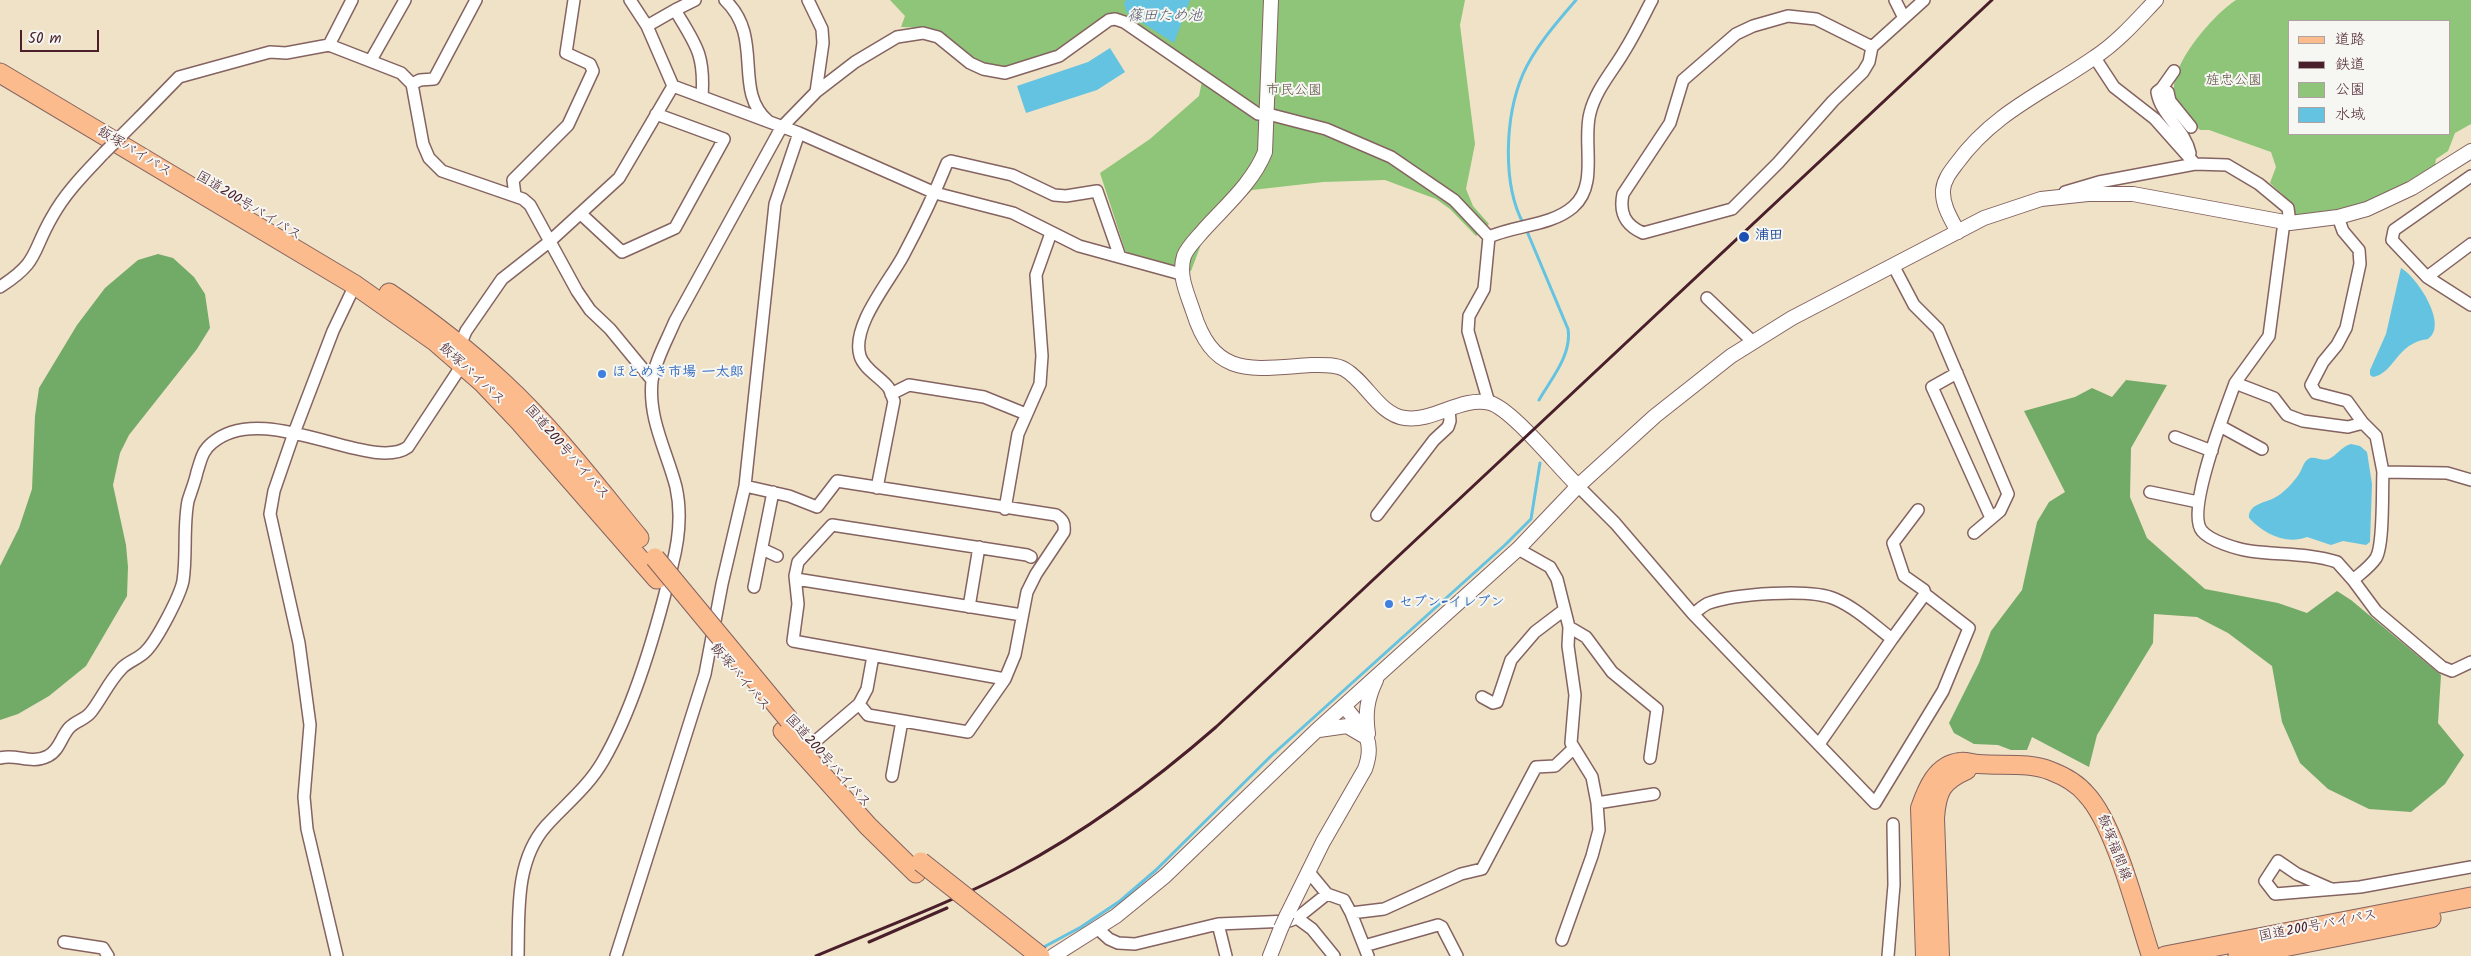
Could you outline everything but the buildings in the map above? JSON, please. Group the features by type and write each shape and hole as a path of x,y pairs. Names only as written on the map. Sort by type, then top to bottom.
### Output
{"highway":[{"name":"国道200号バイパス","path":"0,58 362,274 460,345 504,384 544,427 655,558 786,726 811,745 918,867 1040,956"},
{"name":"飯塚バイパス","path":"0,73 356,284 436,342 520,422 786,726 868,826 918,867 985,931 1019,956"},
{"name":"国道200号バイパス","path":"2165,956 2232,952 2471,897"},
{"path":"2232,952 2471,910"}],"main road":[{"name":"飯塚福間線","path":"1925,956 1920,808 1926,789 1934,777 1946,768 1961,762 2028,766 2050,770 2069,779 2086,794 2098,809 2112,840 2152,956"},
{"name":"飯塚福間線","path":"1940,956 1937,798 1951,778 1979,764"}],"street":[{"path":"329,45 352,0"},
{"path":"370,60 405,0"},
{"path":"515,195 513,180 568,125 593,71 590,64 566,53 574,0"},
{"path":"630,0 648,26 673,86 799,134 935,193 1013,213 1051,234 1079,246 1181,274"},
{"path":"648,26 695,0"},
{"path":"725,0 742,20 747,39 753,102 759,114 776,126"},
{"path":"808,0 822,29 816,92"},
{"path":"1271,0 1265,152 1254,175 1226,204 1184,255 1181,274 1199,332 1209,348 1220,358 1233,364 1262,369 1324,365 1343,368 1357,378 1386,409 1405,418 1430,415 1470,402 1489,403 1501,408 1514,419 1559,469 1615,523 1693,614 1875,804 1943,691 1969,628 1924,594 1924,590 1904,576 1893,543 1918,510"},
{"path":"1489,237 1505,229 1561,217 1575,205 1586,191 1589,114 1600,88 1626,50 1652,0"},
{"path":"1895,0 1904,18"},
{"path":"1872,47 1816,19 1788,16 1753,26 1736,34 1683,80 1670,123 1624,194 1621,205 1623,216 1628,225 1643,233 1732,209 1743,200 1833,101 1863,72 1869,62 1872,47 1924,0"},
{"path":"1958,232 1946,210 1943,189 1946,178 1962,156 1978,138 2015,106 2095,58 2112,44 2156,0"},
{"path":"412,84 420,80 434,80 473,1"},
{"path":"674,10 694,42 700,57 704,72 702,97"},
{"path":"518,956 522,877 528,855 545,827 593,776 618,732 637,682 672,564 680,524 678,503 676,487 654,418 652,380 675,321 776,126 816,92 881,45 908,34 923,33 938,37 970,63 983,69 1005,74 1059,56 1109,20 1115,19 1124,22 1258,114 1268,114 1326,129 1391,158 1454,200 1489,237 1488,268 1484,289 1469,316 1468,330 1489,403"},
{"path":"0,287 25,270 35,257 56,210 79,180 179,77 270,52 286,53 329,45 401,73 412,84 423,144 429,158 442,171 515,195 530,206 549,242 590,310 610,329 652,380"},
{"path":"2095,58 2114,87 2155,119 2193,162"},
{"path":"2174,71 2158,92 2159,101 2185,137 2193,162"},
{"path":"0,758 8,756 29,761 45,758 53,753 66,731 90,713 122,667 146,653 163,626 182,582 188,502 202,452 222,434 247,428 294,433 381,453 401,452 408,447 462,365 460,345 472,320 502,279 549,242 619,178 673,86"},
{"path":"2162,88 2168,92 2170,101 2191,127"},
{"path":"581,214 622,252 675,228 724,139 656,114"},
{"path":"616,956 705,674 722,584 745,486 775,204 799,134"},
{"path":"2041,198 2088,194 2133,194 2287,222 2338,217 2386,201 2419,184 2471,151"},
{"path":"877,488 894,401 889,388 860,359 858,349 860,335 872,306 902,258 935,193 947,163 951,161 1012,175 1054,195 1066,196 1097,191 1120,257"},
{"path":"1053,956 1098,929 1138,900 1316,731 1518,549 1578,486 1686,389 1753,342 1792,318 1894,267 1984,218 2041,198 2099,182 2193,162 2228,165 2259,184 2288,208 2269,336 2235,383 2220,426 2198,502 2197,523 2201,531 2213,540 2248,550 2329,559 2342,565 2376,611 2442,667 2452,671 2471,662"},
{"path":"2471,177 2394,230 2392,240 2427,276 2471,305"},
{"path":"2338,217 2343,231 2359,250 2360,264 2346,328 2337,345 2323,362 2311,385 2316,393 2347,401 2363,423 2376,436 2382,472 2380,545 2377,557 2368,568 2352,580"},
{"path":"1005,509 1018,434 1040,384 1042,356 1036,275 1051,234"},
{"path":"2427,276 2471,244"},
{"path":"1894,267 1914,305 1938,328 2008,494 2000,511 1974,533"},
{"path":"337,956 307,829 304,797 310,725 299,643 270,514 274,491 294,433 333,332 356,284"},
{"path":"1707,298 1753,342"},
{"path":"1957,373 1932,386 1991,518"},
{"path":"2235,383 2274,398 2287,415 2303,420 2348,427 2363,423"},
{"path":"891,394 909,385 984,397 1026,414"},
{"path":"1377,515 1434,440 1448,427 1450,421 1449,409"},
{"path":"2220,426 2262,450"},
{"path":"2175,437 2212,452"},
{"path":"2382,472 2447,473 2471,480"},
{"path":"745,486 773,492 817,507 837,481 1005,509 1056,515 1062,519 1065,525 1064,532 1036,574 1027,592 1015,655 1005,680 968,732 868,715 859,704"},
{"path":"754,587 773,492"},
{"path":"2150,492 2198,502"},
{"path":"1005,680 793,641 798,604 796,579 798,562 832,524 1027,554 1031,558"},
{"path":"970,607 979,547"},
{"path":"762,549 777,556"},
{"path":"1518,549 1550,567 1557,579 1569,627 1568,646 1575,695 1571,743 1592,777 1597,803 1598,830 1592,856 1562,940"},
{"path":"796,579 1022,616"},
{"path":"1693,614 1707,604 1731,598 1794,594 1820,595 1845,604 1892,639"},
{"path":"1819,744 1924,594"},
{"path":"1482,697 1493,703 1497,702 1511,660 1535,632 1564,610"},
{"path":"1569,627 1586,637 1612,672 1657,709 1650,758"},
{"path":"811,745 859,704 867,689 873,656"},
{"path":"1098,929 1109,939 1135,944 1218,924 1289,922 1308,871 1365,770 1369,759 1365,717 1367,700 1378,676"},
{"path":"1344,706 1364,730 1368,739"},
{"path":"892,776 902,721"},
{"path":"1316,731 1326,727 1347,726 1368,739"},
{"path":"1352,913 1384,909 1461,874 1482,869 1536,767 1555,766 1574,748"},
{"path":"1597,803 1654,794"},
{"path":"1888,956 1894,885 1893,824"},
{"path":"2331,890 2297,874 2278,860 2265,881 2275,894 2331,890 2360,887 2471,867"},
{"path":"1308,871 1326,894 1344,900 1352,913 1366,951 1438,925 1442,928 1457,956"},
{"path":"1270,956 1281,928 1292,916 1326,894"},
{"path":"1292,916 1312,929 1334,956"},
{"path":"1218,924 1226,956"},
{"path":"64,942 103,948 108,956"}],"green space":[{"name":"市民公園","path":"890,0 1465,0 1460,25 1475,144 1466,189 1473,206 1489,224 1476,236 1450,209 1436,199 1385,180 1323,182 1252,190 1222,219 1202,242 1191,271 1126,253 1100,173 1150,139 1199,96 1202,81 1123,17 1113,13 1107,14 1101,22 1058,52 1007,68 983,65 945,36 928,28 901,27 905,16"},
{"name":"旌忠公園","path":"2236,0 2471,0 2471,124 2455,133 2448,151 2436,159 2435,165 2389,192 2360,206 2328,214 2295,218 2290,203 2270,183 2276,167 2271,152 2209,130 2200,130 2182,110 2175,95 2174,83 2185,56 2194,42 2216,17"},
{"path":"158,254 173,258 194,277 205,294 210,328 197,349 129,435 120,453 113,485 126,545 128,567 127,596 86,666 49,696 18,714 0,720 0,566 19,528 32,489 35,416 39,388 77,325 105,288 138,260"},
{"path":"2126,380 2167,385 2131,448 2130,497 2147,538 2205,589 2278,603 2307,613 2337,591 2351,600 2441,675 2438,723 2464,755 2445,784 2411,812 2369,809 2328,789 2300,763 2282,722 2272,666 2228,633 2197,617 2154,614 2153,643 2097,735 2089,767 2032,737 2027,750 2011,750 1998,745 1974,744 1954,733 1949,723 1979,663 1991,631 2022,590 2037,522 2049,502 2065,492 2024,411 2075,397 2092,388 2112,397"}],"water":[{"name":"篠田ため池","path":"1126,0 1190,0 1174,43 1127,13 1124,4"},
{"path":"1110,48 1125,72 1097,90 1026,113 1017,86 1088,62"},
{"path":"2401,268 2415,281 2428,302 2435,323 2434,332 2428,339 2409,346 2386,370 2373,377 2370,375 2370,370 2386,334"},
{"path":"2351,444 2360,446 2367,452 2372,484 2370,542 2366,545 2343,541 2331,545 2307,537 2291,540 2283,539 2261,529 2249,518 2249,513 2254,507 2278,496 2294,481 2309,458 2329,459"}],"waterway":[{"path":"1523,223 1516,207 1509,169 1508,149 1512,109 1528,64 1547,35 1576,0"},
{"path":"1526,229 1568,329 1567,348 1564,357 1539,400"},
{"path":"1042,948 1081,927 1120,901 1156,870 1271,756 1505,545 1531,519 1540,463"}],"railway":[{"path":"816,956 941,904 1015,869 1094,821 1168,767 1216,727 1992,0"},
{"path":"869,942 947,908"}],"place":[{"name":"浦田","path":"1744,237"},
{"name":"ほとめき市場 一太郎","path":"602,374"},
{"name":"セブン-イレブン","path":"1389,604"}]}
